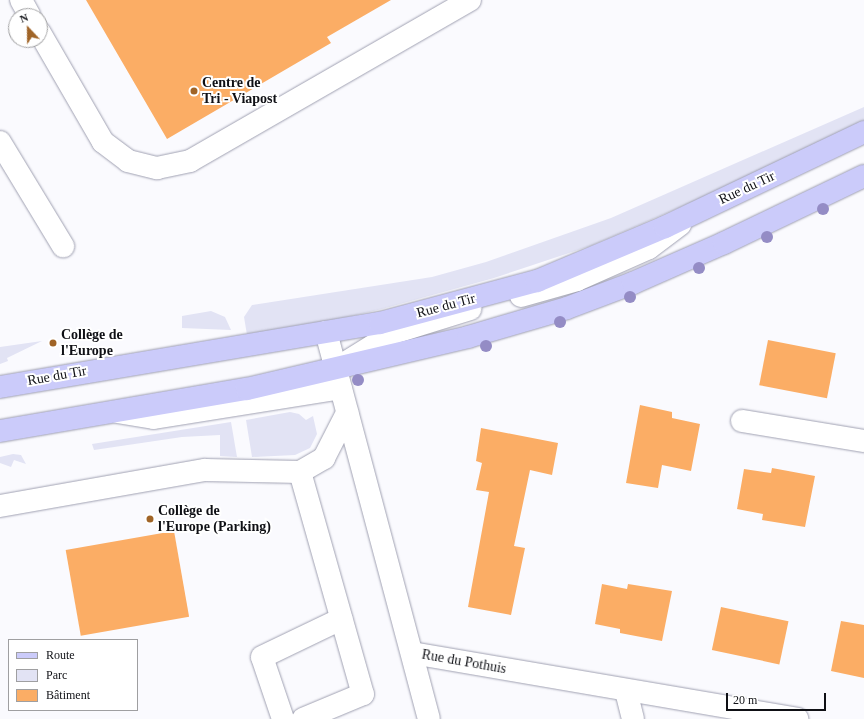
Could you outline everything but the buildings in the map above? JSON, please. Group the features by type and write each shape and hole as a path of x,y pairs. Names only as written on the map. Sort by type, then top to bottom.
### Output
{"main road":[{"name":"Rue du Tir","path":"0,387 326,332 435,310 537,281 697,212 864,132"},
{"path":"0,431 219,394 338,379 468,337 567,308 633,283 724,243 864,176"}],"street":[{"path":"48,47 103,142 128,161 157,168 190,161 470,0"},
{"path":"0,142 62,246"},
{"path":"114,412 154,418 272,400 338,379 393,332 577,280 649,248 697,212"},
{"name":"Rue du Pothuis","path":"326,332 412,652 626,691 796,719"},
{"path":"0,506 205,470 300,472 324,458 347,413"},
{"path":"742,422 864,441"},
{"path":"300,472 363,694 303,719"},
{"path":"283,719 262,657 341,619"},
{"path":"412,652 429,719"},
{"path":"626,691 633,719"}],"green space":[{"path":"864,107 864,121 750,177 590,246 494,278 382,309 330,321 247,335 244,317 252,305 432,277 486,262 611,218"},
{"path":"211,311 225,317 231,330 182,328 182,316"},
{"path":"42,341 7,358 8,361 0,364 0,347"},
{"path":"290,412 299,414 306,420 313,416 317,434 310,448 295,455 252,457 246,420"},
{"path":"231,422 237,457 220,456 220,435 182,437 94,450 92,444"},
{"path":"13,454 21,455 26,464 14,460 11,467 0,463 0,457"}],"place":[{"name":"Centre de Tri - Viapost","path":"194,91"},
{"name":"Collège de l'Europe","path":"53,343"},
{"name":"Collège de l'Europe (Parking)","path":"150,519"}]}
